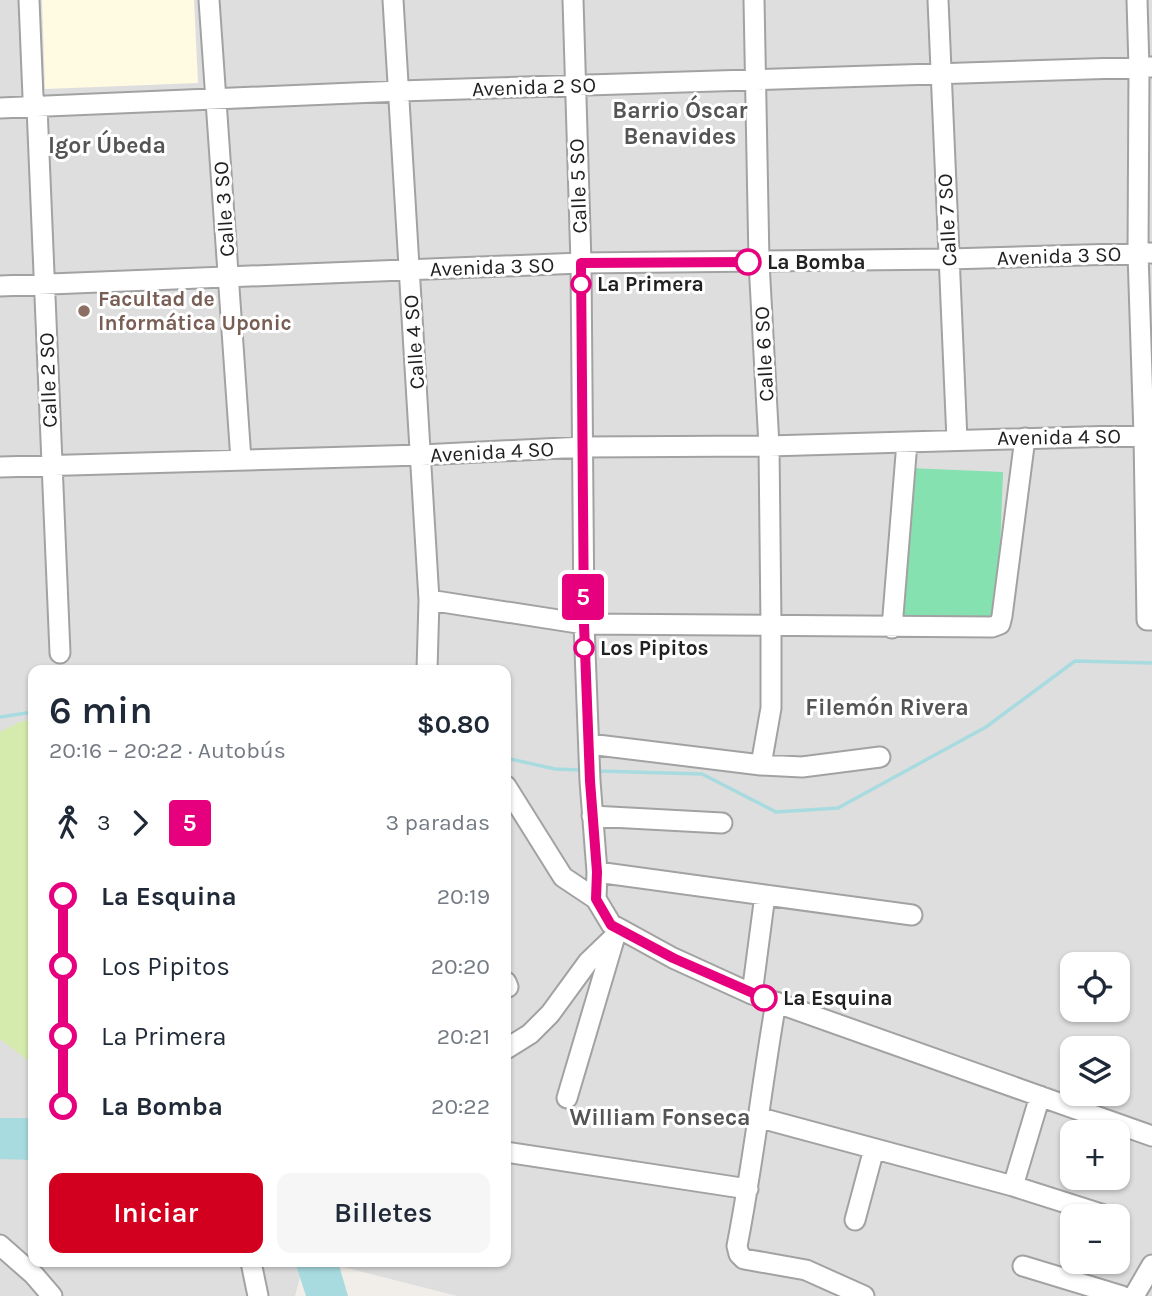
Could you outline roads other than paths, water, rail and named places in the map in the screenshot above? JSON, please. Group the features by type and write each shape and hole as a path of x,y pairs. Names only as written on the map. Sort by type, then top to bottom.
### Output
{"street":[{"name":"Calle 2 SO","path":"29,0 33,97 37,107 60,653"},
{"name":"Calle 2 SO","path":"37,107 44,96 41,0"},
{"name":"Calle 3 SO","path":"209,0 241,460"},
{"name":"Calle 4 SO","path":"394,0 429,600 427,665"},
{"name":"Calle 5 SO","path":"573,0 581,263 584,624 590,781 597,872 596,899"},
{"name":"Calle 6 SO","path":"754,0 760,262 769,446 771,625 771,708 761,765"},
{"name":"Calle 7 SO","path":"938,0 957,440"},
{"path":"1137,0 1145,68 1149,620"},
{"name":"Avenida 2 SO","path":"0,108 400,91 1145,68"},
{"name":"Avenida 3 SO","path":"0,286 581,263 1145,254"},
{"name":"Avenida 4 SO","path":"0,467 421,455 583,447 769,446 1148,435"},
{"path":"429,600 584,624 992,627 1000,624 1025,438"},
{"path":"892,628 907,442"},
{"path":"589,753 802,767 880,757"},
{"path":"511,794 563,877 596,899 611,925 619,933 752,994 1152,1136"},
{"path":"592,816 722,824"},
{"path":"597,872 912,915"},
{"path":"752,994 765,895"},
{"path":"511,1046 530,1034 550,1014 588,962 619,933"},
{"path":"567,1098 619,933"},
{"path":"776,1002 737,1246 739,1254 744,1259 806,1270 864,1296"},
{"path":"1013,1186 1040,1096"},
{"path":"757,1117 1013,1186 1070,1204"},
{"path":"855,1220 874,1149"},
{"path":"511,1153 748,1189"},
{"path":"0,1245 34,1275 52,1296"},
{"path":"1134,1296 1152,1265"},
{"path":"1023,1266 1122,1296"},
{"path":"252,1267 258,1296"}],"water":[{"path":"0,1118 28,1118 28,1160 0,1159"},
{"path":"297,1267 339,1267 348,1296 306,1296"}],"waterway":[{"path":"597,771 702,774 776,812 838,808 986,727 1075,661 1152,663"},
{"path":"0,717 28,713"},
{"path":"511,759 555,769 582,770"}],"place":[{"name":"La Bomba","path":"748,262"},
{"name":"La Primera","path":"581,284"},
{"name":"Facultad de Informática Uponic","path":"84,311"},
{"name":"Los Pipitos","path":"584,648"},
{"name":"La Esquina","path":"764,998"}],"district":[{"name":"Barrio Óscar Benavides","path":"680,123"},
{"name":"Igor Úbeda","path":"107,145"},
{"name":"Filemón Rivera","path":"887,707"},
{"name":"William Fonseca","path":"660,1117"}]}
